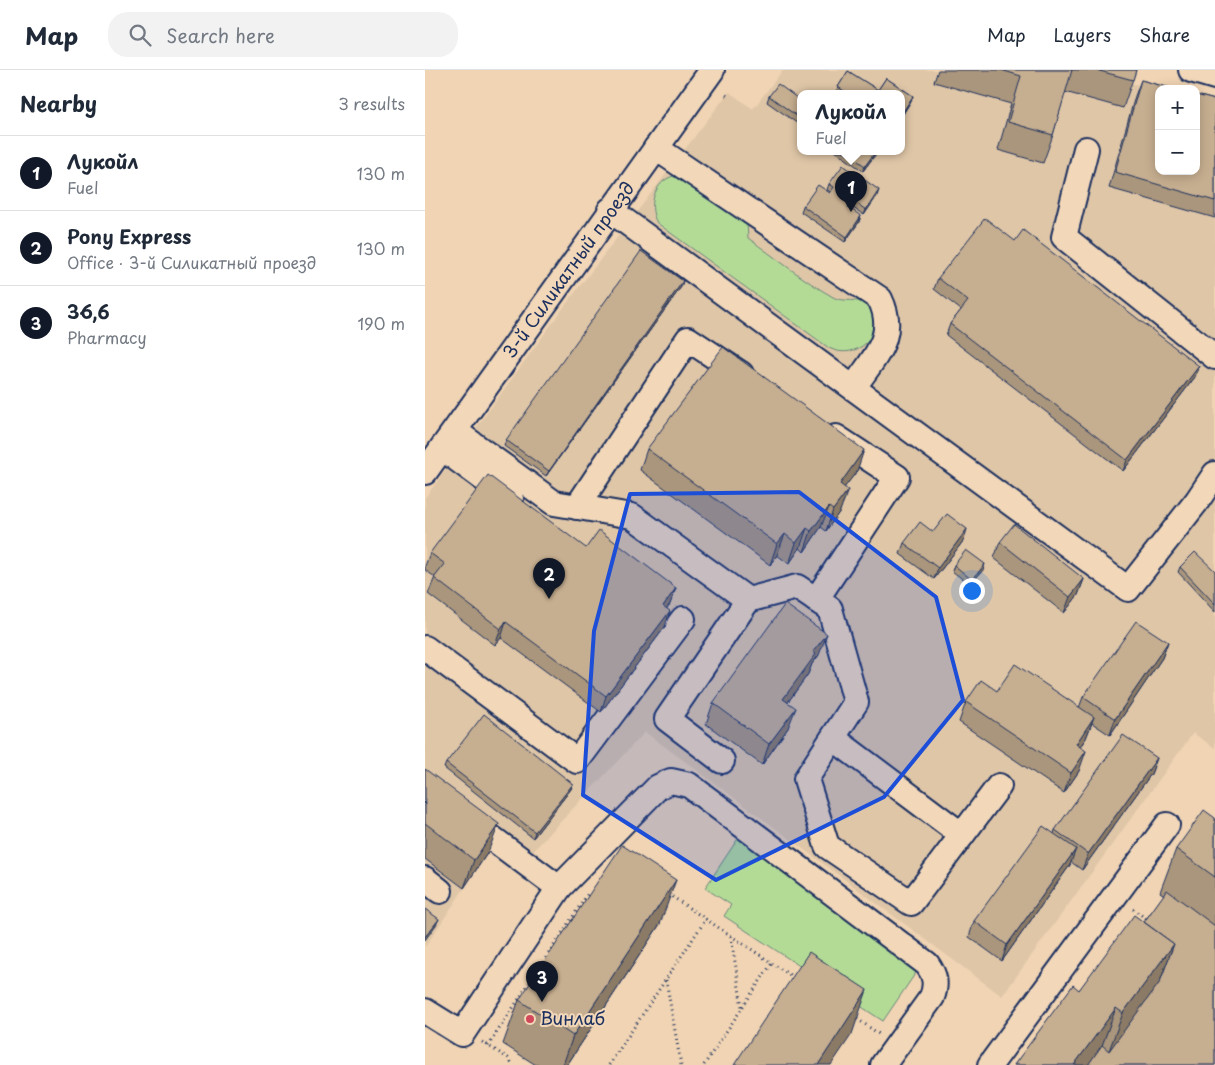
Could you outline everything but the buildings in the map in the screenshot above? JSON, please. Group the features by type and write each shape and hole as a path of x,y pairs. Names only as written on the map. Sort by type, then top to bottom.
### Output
{"street":[{"path":"1191,70 1215,77"},
{"name":"3-й Силикатный проезд","path":"425,472 709,73"},
{"path":"656,148 880,299 888,324 886,335 854,387"},
{"path":"1086,149 1064,237 1215,358"},
{"path":"610,210 1128,589 1197,501 1215,474"},
{"path":"577,507 688,339 761,387"},
{"path":"816,600 897,477 817,424"},
{"path":"448,439 554,503 631,516 748,600"},
{"path":"448,439 527,511"},
{"path":"722,762 667,719 748,600 797,587 830,610 856,702 806,779 827,846 911,903 999,786"},
{"path":"425,648 577,761 683,619"},
{"path":"833,738 962,835"},
{"path":"425,1010 462,1034 559,888 658,787 671,781 682,782 927,964 935,978 932,997 883,1065"},
{"path":"425,788 559,888"},
{"path":"991,1065 1167,825"}],"path":[{"path":"726,95 730,98"},
{"path":"488,1046 591,889"},
{"path":"667,893 803,983"},
{"path":"609,1065 706,919"},
{"path":"1147,920 1155,926"},
{"path":"731,936 743,1007"},
{"path":"704,1065 772,962"},
{"path":"666,979 681,1065"},
{"path":"850,1014 897,1045"},
{"path":"464,1030 508,1058 513,1065"}],"highlighted area":[{"path":"799,492 936,597 963,700 884,797 716,880 583,795 594,631 630,494"}],"shaded area":[{"path":"783,70 1085,70 1155,90 1155,175 1200,175 1200,158 1215,107 1215,748 1193,733 1002,996 645,732 533,851 503,830 425,947 425,498 567,303 729,92 753,109"}],"green space":[{"path":"680,175 747,221 748,238 800,276 833,297 858,301 867,305 875,319 875,328 866,343 849,351 829,348 657,223 653,208 655,192 665,180"},
{"path":"741,834 917,971 883,1021 724,916 731,905 705,888"}],"place":[{"name":"Лукойл","path":"851,212"},
{"name":"Pony Express","path":"549,599"},
{"name":"36,6","path":"542,1002"},
{"name":"Винлаб","path":"530,1019"}]}
